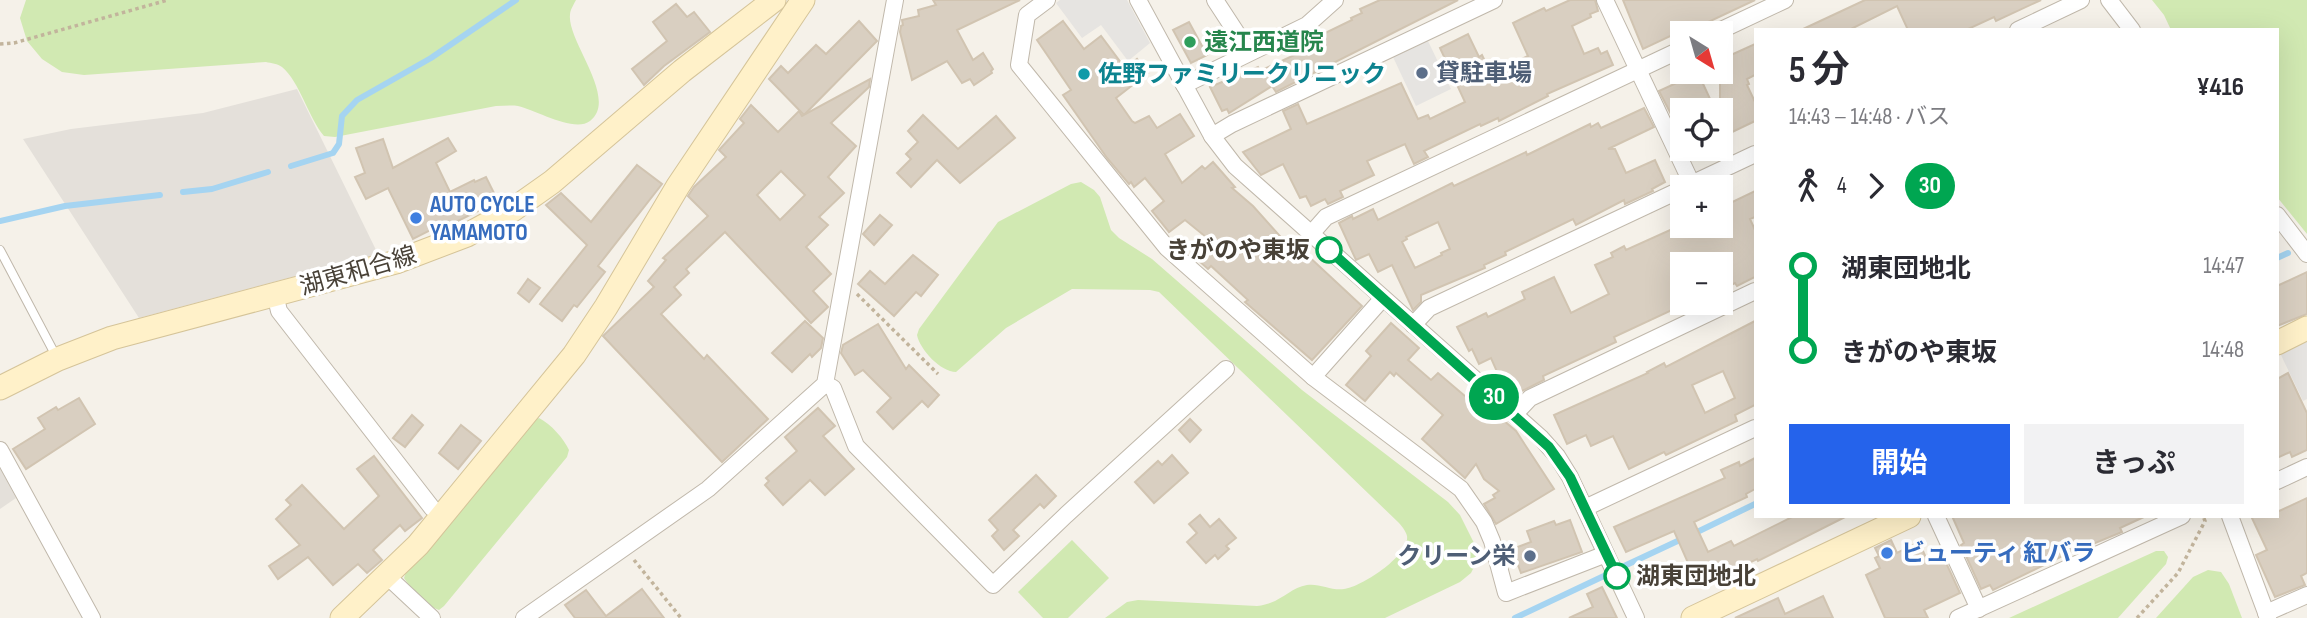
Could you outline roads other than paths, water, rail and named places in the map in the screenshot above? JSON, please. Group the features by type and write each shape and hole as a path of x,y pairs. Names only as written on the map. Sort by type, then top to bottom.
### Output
{"street":[{"name":"湖東和合線","path":"0,387 58,359 112,338 420,254 467,235 500,218 552,182 682,71 774,0"},
{"path":"342,618 387,576 442,516 585,339 678,186 803,0"},
{"path":"524,618 708,489 825,384 895,0"},
{"path":"1048,0 1027,15 1019,65 1167,248 1312,377 1461,489 1485,522 1506,593 1606,554"},
{"path":"1138,0 1212,136 1235,166 1557,456 1570,477 1636,618"},
{"path":"1215,0 1249,52"},
{"path":"1184,85 1307,25 1335,0"},
{"path":"1212,136 1232,124 1494,0"},
{"path":"1605,0 1638,69 1681,175"},
{"path":"1733,25 1785,0"},
{"path":"2022,28 2081,0"},
{"path":"2109,0 2130,28"},
{"path":"1311,234 1326,217 1670,54"},
{"path":"1711,175 1754,154"},
{"path":"1413,325 1429,308 1670,195"},
{"path":"2279,218 2307,254"},
{"path":"1514,415 1530,398 1754,291"},
{"path":"275,294 279,311 432,508 442,516"},
{"path":"1312,377 1383,298"},
{"path":"2279,342 2307,328"},
{"path":"825,384 833,388 856,446 993,585 1226,369"},
{"path":"1585,508 1754,428"},
{"path":"0,450 92,618"},
{"path":"2279,480 2307,467"},
{"path":"1693,618 1905,518"},
{"path":"1937,518 1979,609"},
{"path":"1958,618 2178,518"},
{"path":"2231,518 2267,615 2307,595"},
{"path":"387,576 432,618"}],"lane":[{"path":"0,250 58,359"}],"waterway":[{"path":"291,166 333,153 339,144 342,116 357,100 431,58 516,0"},
{"path":"183,192 212,189 268,172"},
{"path":"0,221 65,206 160,195"},
{"path":"2279,257 2288,253"},
{"path":"1693,534 1754,504"},
{"path":"1622,567 1684,538"},
{"path":"1515,618 1606,575"}],"place":[{"name":"遠江西道院","path":"1190,42"},
{"name":"貸駐車場","path":"1422,73"},
{"name":"佐野ファミリークリニック","path":"1084,74"},
{"name":"AUTO CYCLE YAMAMOTO","path":"416,218"},
{"name":"きがのや東坂","path":"1329,250"},
{"name":"ビューティ 紅バラ","path":"1887,553"},
{"name":"クリーン栄","path":"1530,556"},
{"name":"湖東団地北","path":"1617,576"}]}
